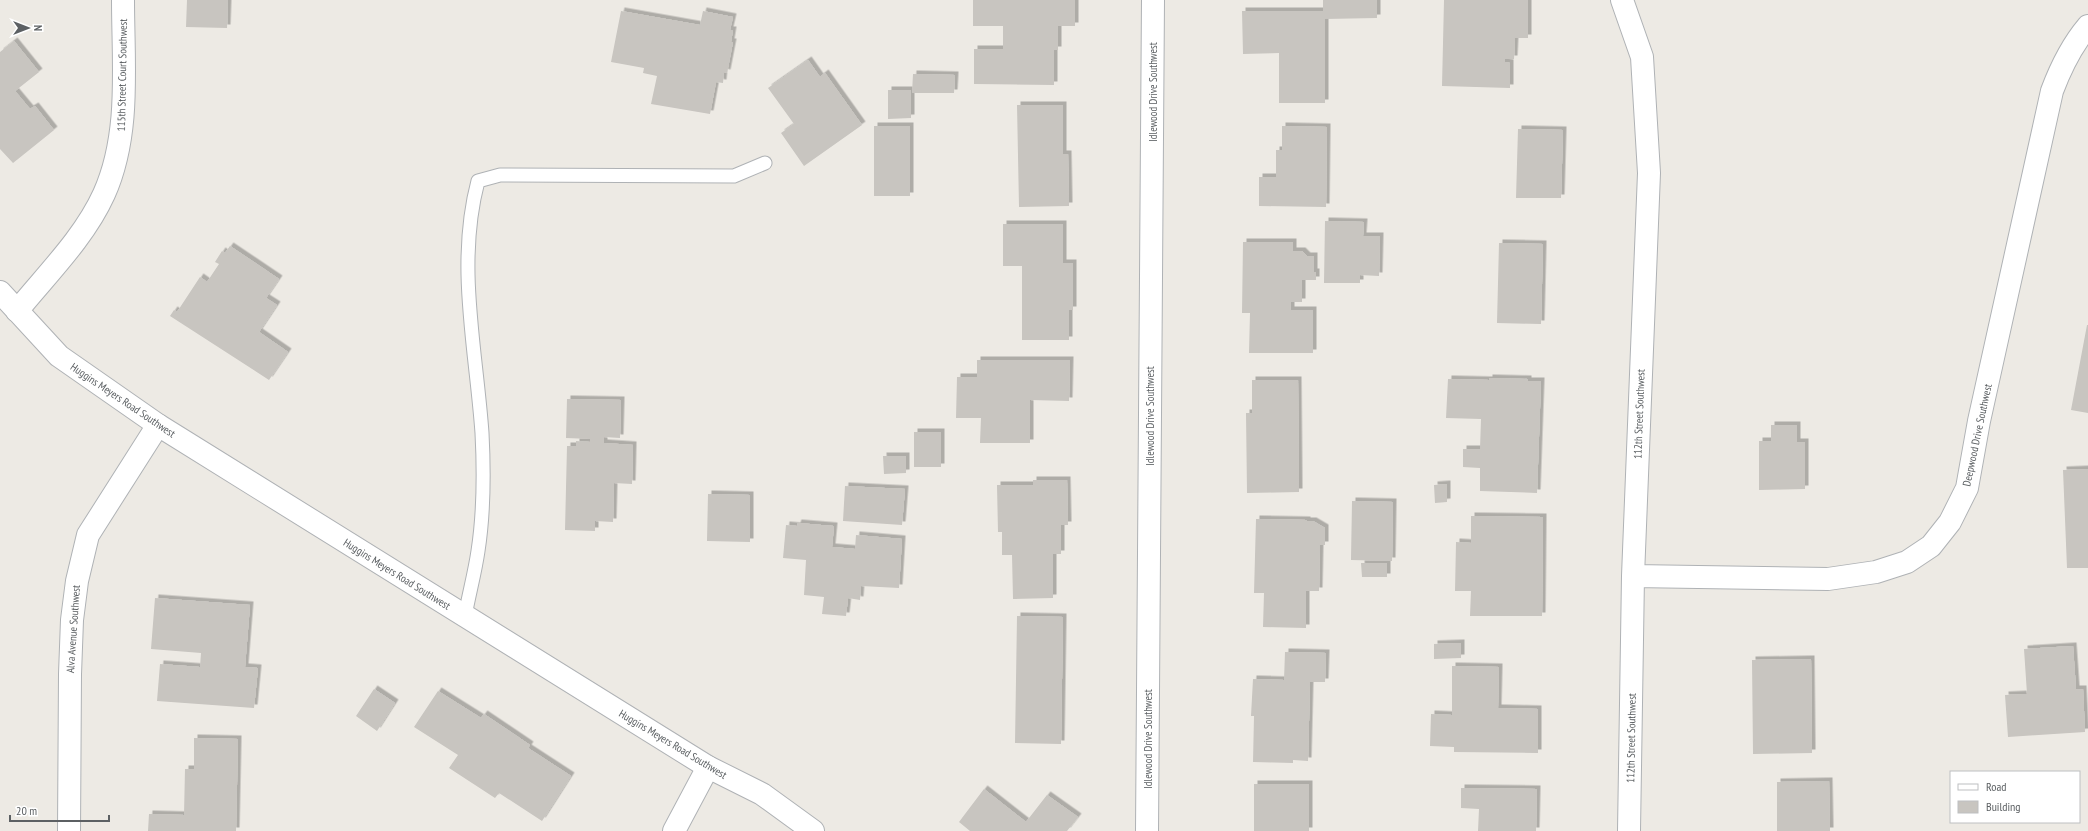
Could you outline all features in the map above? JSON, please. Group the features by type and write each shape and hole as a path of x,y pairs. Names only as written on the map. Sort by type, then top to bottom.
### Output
{"street":[{"name":"115th Street Court Southwest","path":"17,311 81,233 104,194 117,157 123,120 124,0"},
{"name":"Idlewood Drive Southwest","path":"1147,831 1153,0"},
{"name":"112th Street Southwest","path":"1622,0 1642,57 1649,173 1633,576 1629,831"},
{"name":"Deepwood Drive Southwest","path":"1633,576 1828,578 1876,572 1907,562 1930,546 1950,522 1967,488 1979,421 2052,91 2063,62 2078,38 2088,26"},
{"name":"Huggins Meyers Road Southwest","path":"0,292 59,356 158,425 708,767 762,794 813,831"},
{"name":"Alva Avenue Southwest","path":"69,831 70,674 72,620 77,581 88,535 158,425"},
{"path":"674,831 708,767"}],"lane":[{"path":"465,616 478,550 483,489 482,433 473,354 467,265 471,208 478,181 500,175 734,176 765,163"}],"building":[{"path":"187,0 228,0 227,28 186,27"},
{"path":"973,0 1075,0 1075,26 1058,26 1058,50 1054,50 1054,85 974,84 974,49 1003,49 1003,26 973,26"},
{"path":"1323,0 1377,0 1377,18 1325,19 1325,103 1279,103 1279,53 1243,54 1242,11 1323,11"},
{"path":"1444,0 1528,0 1528,38 1515,38 1514,59 1505,59 1505,62 1510,63 1510,88 1442,86"},
{"path":"621,11 700,25 703,11 733,17 730,30 733,30 731,42 733,42 727,73 724,72 723,83 716,82 710,114 651,104 657,76 643,73 644,68 611,62"},
{"path":"14,41 39,72 15,91 30,109 35,106 54,130 13,163 0,149 0,52"},
{"path":"808,60 820,77 825,73 862,125 804,166 781,133 794,124 768,88"},
{"path":"913,74 955,75 954,93 912,93"},
{"path":"888,90 911,90 911,118 888,119"},
{"path":"1017,105 1063,105 1063,154 1068,154 1069,206 1019,207"},
{"path":"874,126 910,126 910,196 874,196"},
{"path":"1282,126 1327,127 1326,207 1259,206 1259,177 1276,177 1276,150 1282,150"},
{"path":"1518,129 1563,130 1561,198 1516,198"},
{"path":"1325,221 1364,222 1363,236 1380,236 1379,276 1360,275 1360,283 1324,283"},
{"path":"1003,224 1063,224 1063,263 1073,263 1073,310 1069,310 1069,340 1022,340 1022,266 1003,266"},
{"path":"1243,242 1293,242 1293,251 1302,251 1307,256 1314,256 1314,272 1316,272 1316,280 1302,280 1302,302 1291,302 1291,310 1313,310 1313,353 1249,353 1250,313 1242,313"},
{"path":"1499,243 1543,244 1541,324 1497,323"},
{"path":"230,246 279,279 266,298 277,305 259,332 288,352 269,380 170,316 174,310 177,312 200,277 207,282 219,264 215,262 222,251 225,253"},
{"path":"2088,325 2088,413 2071,410"},
{"path":"977,360 1070,360 1069,401 1030,400 1030,443 980,443 981,418 956,418 957,377 977,377"},
{"path":"1489,378 1528,379 1528,381 1541,381 1537,493 1480,491 1480,468 1463,467 1463,449 1480,449 1481,419 1446,418 1448,379 1489,380"},
{"path":"1252,380 1298,380 1299,492 1247,493 1246,413 1252,413"},
{"path":"567,399 621,400 620,438 604,437 604,443 633,445 632,484 614,483 613,522 595,521 595,531 565,530 567,446 576,446 576,441 590,442 590,439 566,438"},
{"path":"1771,425 1797,425 1797,442 1805,442 1805,489 1759,490 1759,441 1771,441"},
{"path":"914,432 941,432 941,467 914,467"},
{"path":"883,456 906,456 906,473 884,474"},
{"path":"2088,469 2088,568 2067,568 2063,470"},
{"path":"1033,480 1067,480 1068,525 1061,525 1061,554 1053,554 1053,598 1013,599 1012,555 1002,555 1002,532 998,532 997,485 1033,485"},
{"path":"1447,484 1447,502 1435,503 1434,485"},
{"path":"845,486 905,489 902,525 843,521"},
{"path":"708,494 750,495 750,542 707,541"},
{"path":"1352,501 1393,502 1392,561 1351,560"},
{"path":"1471,516 1543,517 1542,616 1470,616 1471,591 1455,591 1456,542 1471,543"},
{"path":"1256,519 1307,520 1313,521 1325,528 1325,545 1320,545 1319,591 1306,591 1306,628 1263,627 1264,593 1254,593"},
{"path":"798,523 834,526 832,547 855,549 856,535 902,539 899,588 861,586 860,600 848,598 846,616 822,614 824,597 804,595 806,560 783,558 786,525 797,526"},
{"path":"1361,563 1387,563 1387,577 1362,577"},
{"path":"155,598 250,605 245,667 258,668 254,708 157,701 160,664 200,667 201,653 151,649"},
{"path":"1017,616 1063,617 1061,744 1015,743"},
{"path":"1461,643 1461,658 1434,659 1434,644"},
{"path":"2073,646 2076,689 2083,689 2085,732 2008,737 2005,695 2027,694 2024,649"},
{"path":"1285,652 1326,653 1325,682 1310,682 1308,761 1293,760 1293,763 1253,762 1254,716 1251,716 1253,679 1284,680"},
{"path":"1811,659 1812,753 1753,754 1752,660"},
{"path":"1452,666 1499,667 1498,708 1538,709 1538,753 1454,752 1454,747 1430,746 1431,714 1452,715"},
{"path":"374,689 395,703 377,731 356,716"},
{"path":"438,691 481,718 484,714 530,745 528,748 571,776 542,821 499,793 495,798 449,768 458,755 414,727"},
{"path":"194,738 238,739 236,831 148,831 149,814 184,815 185,769 194,769"},
{"path":"1829,781 1830,831 1777,831 1777,782"},
{"path":"1254,784 1309,784 1309,831 1254,831"},
{"path":"1461,788 1537,789 1536,831 1478,831 1479,809 1461,808"},
{"path":"984,789 1026,822 1047,795 1078,817 1067,831 970,831 959,822"}]}
